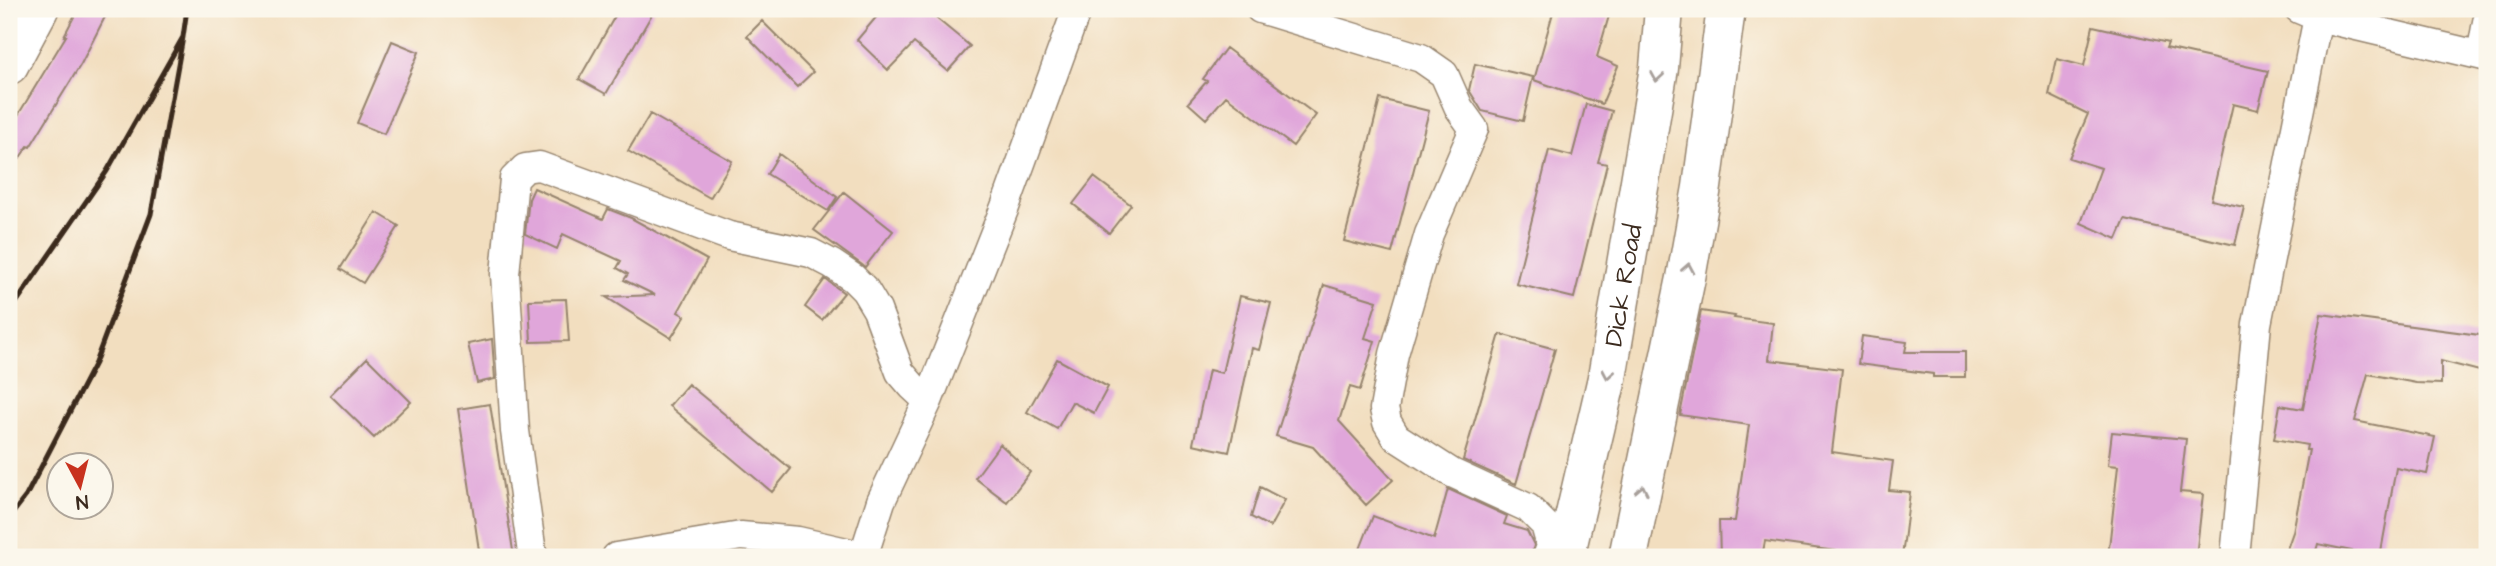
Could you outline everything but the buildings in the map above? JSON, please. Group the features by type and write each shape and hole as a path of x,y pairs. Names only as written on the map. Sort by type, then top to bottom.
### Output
{"main road":[{"path":"9,65 39,9"},
{"name":"Dick Road","path":"1565,557 1607,378 1659,68 1664,9"},
{"path":"1628,557 1686,278 1702,187 1726,9"}],"street":[{"path":"616,557 741,536 797,541 863,556 881,502 928,401 1005,207 1077,9"},
{"path":"1261,9 1421,58 1444,75 1459,108 1474,128 1429,234 1394,354 1384,409 1387,422 1396,437 1451,473 1528,508 1545,525 1551,546 1547,557"},
{"path":"2235,557 2257,324 2308,13 2484,56 2487,22"},
{"path":"535,557 532,552 514,431 505,274 514,179 525,167 539,166 729,236 811,253 832,264 865,290 877,310 900,372 928,401"}],"railway":[{"path":"9,313 107,171 183,37 187,9"},
{"path":"9,518 26,496 95,363 151,214 183,37"}]}
